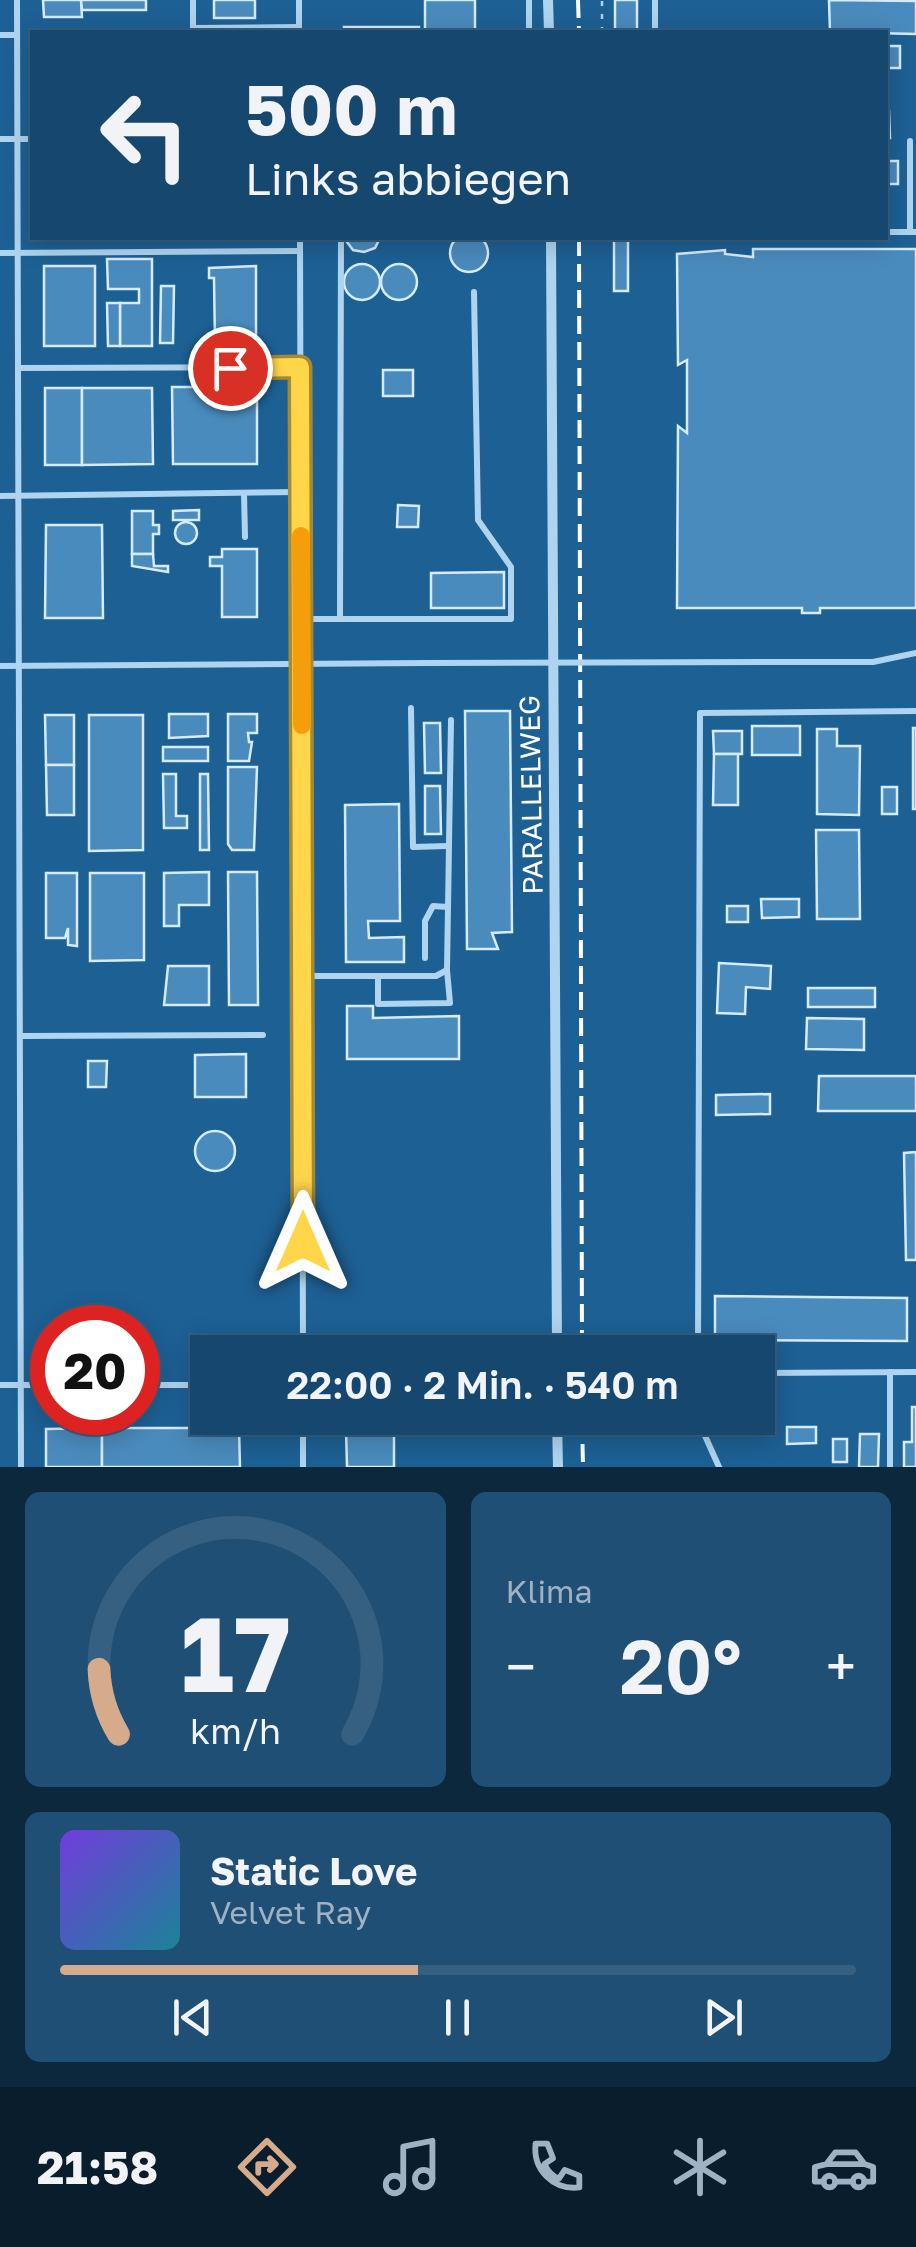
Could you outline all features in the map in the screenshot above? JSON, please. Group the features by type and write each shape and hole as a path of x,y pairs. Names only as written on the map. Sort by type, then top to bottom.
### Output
{"street":[{"path":"548,0 549,30"},
{"name":"PARALLELWEG","path":"552,240 557,1335"},
{"path":"558,1435 558,1467"}],"lane":[{"path":"18,0 20,1467"},
{"path":"193,0 193,30 299,30 299,0"},
{"path":"529,0 530,30"},
{"path":"654,0 654,30"},
{"path":"0,35 18,35"},
{"path":"0,139 30,139"},
{"path":"910,142 913,232"},
{"path":"300,240 302,1335"},
{"path":"340,619 341,240"},
{"path":"0,252 300,251"},
{"path":"302,619 511,619 511,567 478,520 474,292"},
{"path":"18,368 300,367"},
{"path":"0,496 301,492"},
{"path":"244,493 245,537"},
{"path":"0,666 873,662 916,653"},
{"path":"411,708 412,847 448,846"},
{"path":"698,1335 700,712 916,711"},
{"path":"378,976 378,1004 450,1003 447,970 452,720"},
{"path":"425,958 425,921 433,906 448,907"},
{"path":"304,976 436,976 447,970"},
{"path":"20,1036 263,1036"},
{"path":"890,1372 890,1467"},
{"path":"775,1373 916,1372"},
{"path":"160,1385 190,1384"},
{"path":"0,1385 30,1385"},
{"path":"302,1435 303,1467"},
{"path":"704,1435 718,1467"}],"path":[{"path":"602,0 602,30"}],"building":[{"path":"43,0 81,0 82,17 44,17"},
{"path":"81,0 146,0 146,10 82,10"},
{"path":"214,0 255,0 255,18 214,18"},
{"path":"425,0 475,0 475,30 425,30"},
{"path":"615,0 637,0 637,30 615,30"},
{"path":"829,0 916,1 916,34 830,30"},
{"path":"344,27 419,27 419,30"},
{"path":"888,46 900,46 900,68 888,68"},
{"path":"888,161 898,161 898,184 888,184"},
{"path":"346,240 379,240 375,248 353,250"},
{"path":"456,240 482,240 486,260 476,270 462,270 452,260 450,253"},
{"path":"614,240 628,240 628,291 614,291"},
{"path":"753,249 916,249 916,608 820,608 820,613 802,613 802,608 677,608 678,426 687,433 687,360 678,365 677,254 725,250 725,254 753,257"},
{"path":"107,259 152,259 152,346 120,346 120,303 139,303 139,289 108,289"},
{"path":"362,264 375,269 380,282 375,295 362,300 349,295 344,282 349,269"},
{"path":"399,264 412,269 417,282 412,295 399,300 386,295 381,282 386,269"},
{"path":"44,266 95,266 95,346 44,346"},
{"path":"256,266 256,346 215,346 214,278 209,278 209,268"},
{"path":"161,286 174,286 173,343 160,343"},
{"path":"107,303 120,303 120,346 108,346"},
{"path":"383,370 413,370 413,396 383,396"},
{"path":"172,387 257,387 257,464 173,464"},
{"path":"45,388 82,388 82,465 45,465"},
{"path":"82,388 152,388 153,464 82,465"},
{"path":"398,505 419,506 418,527 397,527"},
{"path":"199,510 199,520 173,520 173,511"},
{"path":"132,511 153,511 153,525 159,525 159,534 153,534 153,554 132,554"},
{"path":"186,522 194,525 194,541 186,544 178,541 175,533 178,525"},
{"path":"46,525 102,525 103,618 45,618"},
{"path":"222,549 257,549 257,617 222,617 222,566 210,566 210,557 222,557"},
{"path":"132,554 153,554 154,566 168,566 168,572 132,566"},
{"path":"504,572 504,608 431,608 431,573"},
{"path":"465,711 510,711 512,932 492,933 498,949 467,949"},
{"path":"169,714 208,714 208,736 169,738"},
{"path":"228,714 257,714 257,733 248,733 252,742 249,761 228,761"},
{"path":"45,715 74,715 74,765 46,765"},
{"path":"89,715 143,715 143,850 89,851"},
{"path":"424,723 440,723 441,773 425,773"},
{"path":"752,726 800,726 800,755 752,755"},
{"path":"916,728 916,809 913,809"},
{"path":"817,729 837,729 837,746 860,746 859,815 817,814"},
{"path":"713,731 742,731 742,754 714,754"},
{"path":"163,747 208,747 208,761 163,761"},
{"path":"714,754 738,754 738,805 713,805"},
{"path":"46,765 74,765 74,815 47,815"},
{"path":"228,767 257,767 254,850 232,850 228,844"},
{"path":"163,774 176,774 176,816 187,816 187,828 164,828"},
{"path":"200,774 208,774 209,850 200,850"},
{"path":"425,786 440,786 441,834 425,834"},
{"path":"882,787 897,787 897,814 882,814"},
{"path":"399,804 400,921 368,921 369,938 404,937 404,962 346,962 345,805"},
{"path":"816,830 859,830 860,919 817,919"},
{"path":"209,872 209,905 179,905 179,926 164,926 164,873"},
{"path":"228,872 257,872 258,1005 229,1005"},
{"path":"46,873 77,873 77,946 68,945 68,928 65,938 46,938"},
{"path":"90,873 144,873 144,960 90,961"},
{"path":"761,899 799,899 799,917 762,918"},
{"path":"727,906 748,906 748,922 727,922"},
{"path":"719,963 771,966 770,989 746,987 745,1014 717,1013"},
{"path":"168,966 209,966 209,1005 164,1005"},
{"path":"808,988 875,988 875,1007 808,1007"},
{"path":"347,1006 373,1006 373,1018 459,1016 459,1059 347,1059"},
{"path":"807,1018 864,1019 864,1050 806,1049"},
{"path":"246,1054 246,1097 195,1097 195,1055"},
{"path":"88,1061 107,1061 106,1087 88,1087"},
{"path":"819,1076 916,1076 916,1111 818,1111"},
{"path":"770,1094 770,1114 716,1115 716,1095"},
{"path":"215,1131 229,1137 235,1151 229,1165 215,1171 201,1165 195,1151 201,1137"},
{"path":"916,1152 916,1260 906,1260 904,1153"},
{"path":"715,1296 907,1298 907,1341 775,1340 775,1335 715,1335"},
{"path":"912,1407 916,1407 916,1467 904,1467 904,1442 912,1442"},
{"path":"787,1427 816,1427 816,1443 787,1444"},
{"path":"160,1428 190,1428 190,1435 239,1435 240,1467 102,1467 102,1435 160,1435"},
{"path":"860,1434 879,1434 878,1467 859,1467"},
{"path":"46,1435 102,1435 102,1467 46,1467"},
{"path":"346,1435 394,1435 394,1467 347,1467"},
{"path":"833,1439 847,1439 847,1462 833,1462"}],"railway":[{"path":"578,0 579,30"},
{"path":"579,240 582,1335"},
{"path":"582,1435 583,1467"}],"slow traffic":[{"path":"301,536 302,725"}],"route":[{"path":"230,368 300,367 303,1242"}]}
